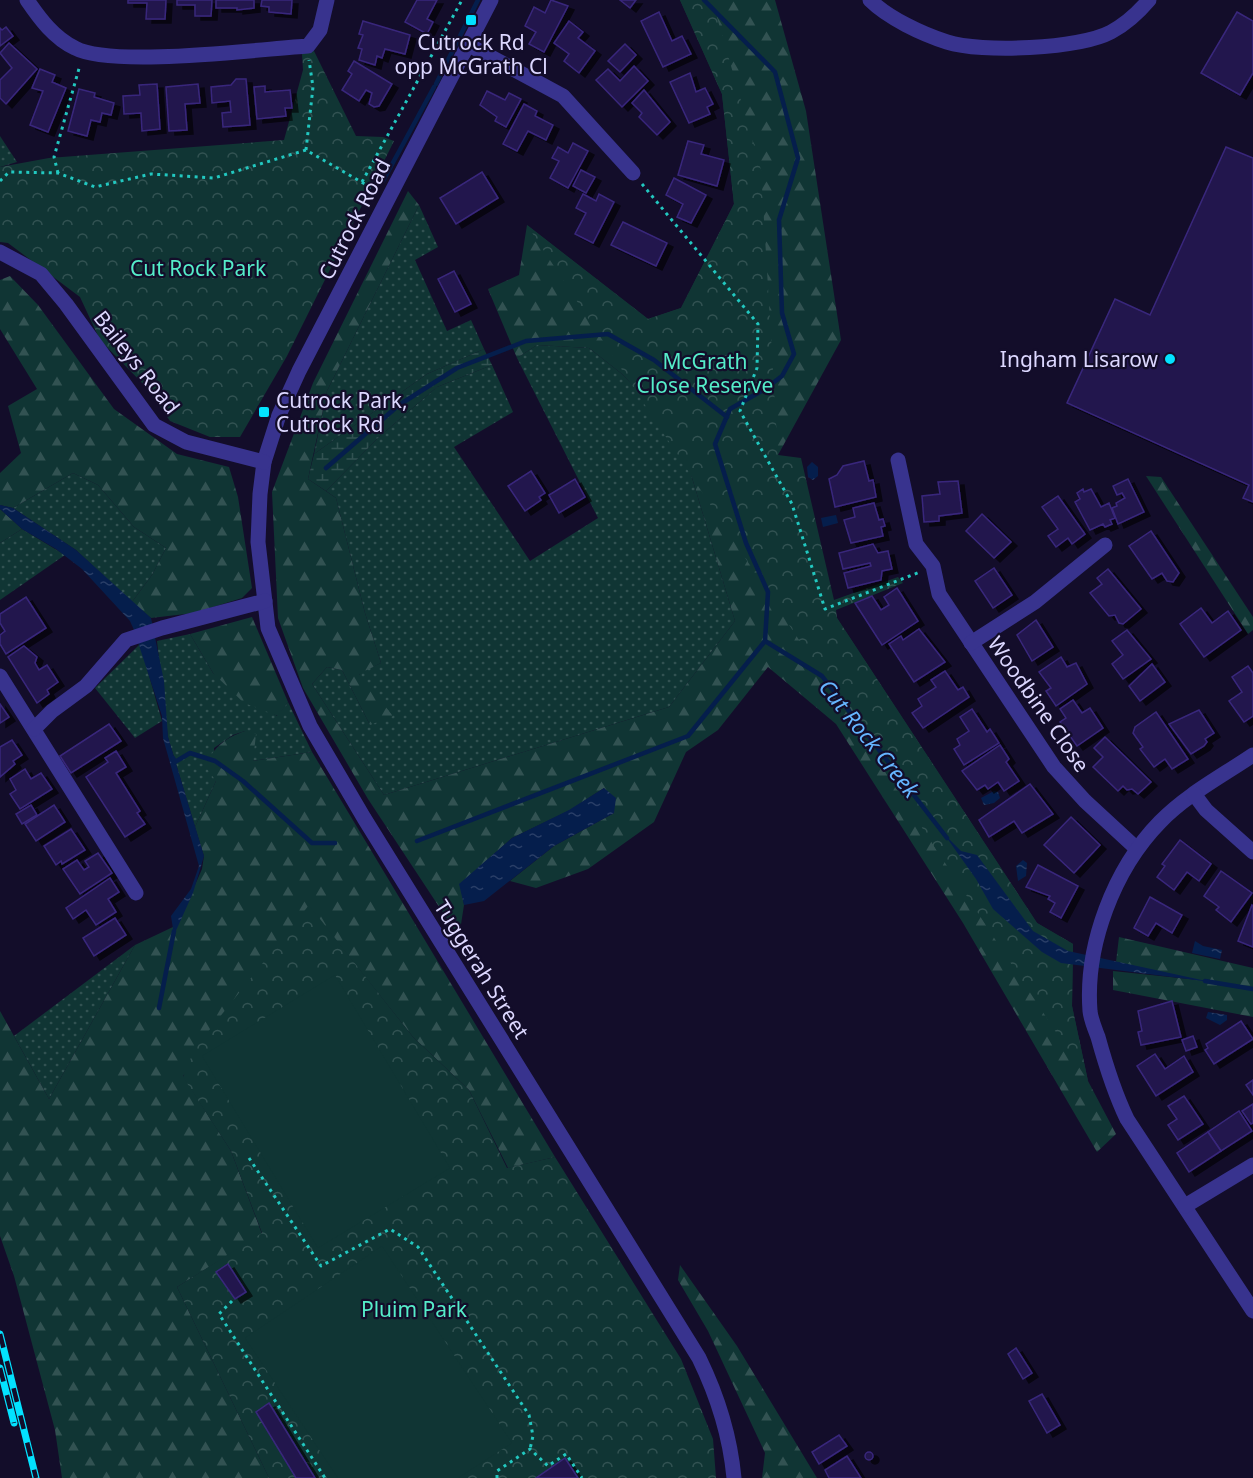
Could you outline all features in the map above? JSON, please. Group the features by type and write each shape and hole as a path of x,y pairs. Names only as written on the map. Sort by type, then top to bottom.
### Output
{"street":[{"path":"27,0 44,25 76,49 117,58 308,46 320,30 327,0"},
{"name":"Cutrock Road","path":"264,462 279,415 299,370 491,0"},
{"path":"870,0 910,26 947,42 980,48 1054,45 1093,39 1125,23 1149,0"},
{"path":"467,44 563,96 633,173"},
{"name":"Baileys Road","path":"0,252 40,274 66,304 154,424 186,442 264,462"},
{"path":"898,460 916,544 933,566"},
{"name":"Tuggerah Street","path":"264,462 258,518 268,628 310,726 364,818 699,1358 712,1384 723,1416 731,1449 734,1478"},
{"path":"971,643 1035,602 1105,545"},
{"name":"Woodbine Close","path":"933,566 939,594 1054,767 1085,801 1137,849"},
{"path":"34,729 52,711 86,686 126,640 162,628 265,602"},
{"path":"0,676 136,893"},
{"path":"1253,755 1194,794 1161,821 1137,849 1114,889 1099,930 1090,1012 1113,1088 1127,1119 1253,1311"},
{"path":"1194,794 1206,810 1253,852"},
{"path":"1185,1206 1253,1165"}],"path":[{"path":"362,182 462,0"},
{"path":"306,150 314,87 308,46"},
{"path":"58,173 54,157 83,51"},
{"path":"0,182 9,172 58,173 95,187 151,174 214,178 306,150 389,199"},
{"path":"633,173 758,324 757,368 740,411 792,504 825,609 907,579 933,566"},
{"path":"249,1158 321,1266 390,1229 418,1246 529,1415 533,1436 530,1449 497,1471 497,1478"},
{"path":"232,1301 219,1314 325,1478"},
{"path":"530,1449 548,1466 566,1454 582,1478"}],"green space":[{"path":"680,0 775,0 806,111 841,340 778,455 837,618 1037,923 1073,944 1072,1006 1088,1081 1116,1134 1097,1152 963,923 836,724 768,667 718,730 686,752 654,822 588,869 536,888 510,881 554,846 614,813 604,788 570,810 512,838 460,884 464,905 459,937 368,799 303,688 278,618 272,492 313,383 408,191 419,205 327,391 308,479 336,498 365,613 381,663 359,674 393,716 370,725 342,670 327,667 312,684 384,795 669,707 735,621 684,451 668,422 622,374 589,348 537,345 517,358 488,289 519,275 527,225 648,319 681,308 734,204 722,94"},
{"name":"McGrath Close Reserve","path":"680,0 712,0 761,170 778,455 801,458 834,600 898,577 903,583 836,610 837,618 1037,923 1073,944 1072,1006 1088,1081 527,225 648,319 681,308 734,204 722,94"},
{"name":"Cut Rock Park","path":"313,49 356,136 383,137 394,141 287,356 240,437 210,437 170,421 148,389 100,340 80,297 8,243 0,242 0,167 49,158 284,140 303,70 302,54"},
{"path":"0,136 17,162 0,167"},
{"path":"419,205 438,247 415,260 447,331 471,320 484,349 427,374 314,454 327,391"},
{"path":"10,276 38,305 114,409 177,454 229,467 238,497 252,588 242,598 194,613 151,618 132,602 152,575 166,548 134,527 98,485 73,473 13,508 0,505 0,473 21,453 8,406 37,389 0,329 0,280"},
{"path":"537,345 589,348 622,374 668,422 684,451 735,621 669,707 384,795 312,684 327,667 342,670 370,725 359,673 381,663 365,613 336,498 326,491 379,437 437,387 492,365 513,412 454,447 530,561 598,518 517,358"},
{"path":"484,349 492,365 437,387 379,437 326,491 308,479 314,454 427,374"},
{"path":"73,473 98,485 134,527 166,548 152,575 132,602 76,550 13,508"},
{"path":"1146,476 1161,477 1253,617 1253,630 1248,634"},
{"path":"0,509 22,529 0,543"},
{"path":"22,529 65,555 0,600 0,543"},
{"path":"252,617 288,702 278,716 244,703 213,673 190,634"},
{"path":"190,634 213,673 277,716 288,702 312,752 252,761 245,731 233,735 214,748 216,781 195,827 168,737 157,641"},
{"path":"140,644 162,721 135,738 95,688"},
{"path":"245,731 256,734 253,761 312,752 555,1157 508,1168 469,1090 413,1037 309,906 183,1076 231,1151 262,1234 177,1287 269,1478 62,1478 55,1430 14,1276 0,1236 0,1011 49,1099 135,945 173,927 174,933 202,869 204,856 195,827 216,781 205,766 221,744"},
{"name":"Pluim Park","path":"309,905 413,1037 469,1090 507,1168 555,1157 681,1359 713,1439 716,1478 269,1478 177,1287 262,1233 231,1151 183,1077 195,1048"},
{"path":"1119,937 1253,968 1253,1017 1113,990 1113,971 1198,980 1116,962"},
{"path":"135,945 49,1099 14,1036"},
{"path":"335,975 450,1168 318,1248 202,1056"},
{"path":"382,1246 512,1443 458,1478 338,1478 245,1338"},
{"path":"680,1265 737,1346 817,1478 762,1478 765,1453 708,1331 678,1280"}],"water":[{"path":"812,462 818,467 818,476 813,480 808,477 807,467"},
{"path":"0,505 13,508 76,550 151,618 164,681 168,737 204,856 193,893 174,935 171,916 191,889 199,866 163,738 162,716 134,630 130,621 82,569 56,549 22,529 0,509"},
{"path":"836,515 838,523 823,527 821,518"},
{"path":"604,788 616,798 614,813 554,846 484,901 464,905 459,884 512,838 569,810"},
{"path":"994,791 998,792 1000,798 994,803 984,805 981,798"},
{"path":"944,834 961,851 977,855 1033,931 1068,951 1211,982 1061,963 1042,952 993,909 976,879"},
{"path":"1023,860 1027,863 1026,876 1018,881 1016,866"},
{"path":"1195,941 1203,946 1222,950 1220,959 1192,953"},
{"path":"1208,1012 1227,1015 1227,1020 1220,1025 1206,1018"}],"building":[{"path":"128,0 166,0 165,19 146,19 147,3 128,3"},
{"path":"177,0 212,0 211,16 195,16 195,5 177,5"},
{"path":"216,0 254,0 254,8 237,10 237,8 216,8"},
{"path":"262,0 292,0 291,14 269,12 269,7 261,6"},
{"path":"417,0 437,0 427,19 433,22 427,34 405,22"},
{"path":"551,0 568,6 544,52 529,44 536,32 525,26 534,7 545,13"},
{"path":"620,0 636,0 630,8"},
{"path":"659,12 672,41 682,36 691,54 663,67 641,21"},
{"path":"1237,12 1253,21 1253,73 1240,95 1201,73"},
{"path":"363,21 410,35 405,54 385,49 382,58 377,56 375,65 359,60 362,49 358,48 363,35 359,34"},
{"path":"569,21 583,32 578,38 595,51 579,73 564,61 569,54 554,43"},
{"path":"6,27 13,36 0,46 0,28 2,30"},
{"path":"9,43 37,69 6,104 0,98 0,80 12,68 0,53"},
{"path":"625,44 636,55 620,72 608,61"},
{"path":"354,61 392,84 379,106 374,107 369,104 372,93 366,90 359,101 342,90 352,74 348,71"},
{"path":"634,66 648,81 622,107 596,80 608,69 620,81"},
{"path":"40,69 55,75 52,82 66,88 48,132 30,125 43,91 32,88"},
{"path":"690,73 696,92 705,88 713,104 707,107 710,114 689,123 670,82"},
{"path":"236,79 246,79 250,125 223,127 222,113 231,112 230,101 212,103 211,87 231,85"},
{"path":"157,84 160,129 142,131 141,113 124,114 123,96 140,95 139,85"},
{"path":"198,84 200,103 185,104 187,130 169,131 166,87"},
{"path":"265,86 265,92 290,90 292,108 285,108 286,116 257,119 254,87"},
{"path":"79,89 95,93 94,97 114,103 111,115 102,113 100,122 91,120 87,136 68,131"},
{"path":"644,90 670,122 657,135 639,117 642,113 632,103"},
{"path":"487,91 505,100 509,93 521,99 506,127 495,121 497,117 480,105"},
{"path":"524,104 537,111 535,116 553,125 546,140 528,131 517,151 503,144"},
{"path":"688,141 704,145 701,154 724,160 717,186 678,175"},
{"path":"573,143 588,151 568,188 550,178 559,161 552,158 558,147 568,153"},
{"name":"Ingham Lisarow","path":"1226,147 1253,158 1253,502 1243,498 1249,485 1067,403 1115,299 1150,315"},
{"path":"581,170 595,177 586,193 573,186"},
{"path":"482,172 498,198 456,224 440,198"},
{"path":"674,178 706,195 691,223 677,217 683,204 666,195"},
{"path":"583,194 596,201 599,194 614,202 593,243 575,234 586,213 576,208"},
{"path":"623,222 667,243 656,266 611,245"},
{"path":"454,271 471,304 455,312 438,279"},
{"path":"864,461 869,481 873,480 876,497 835,507 829,479 837,475 843,466"},
{"path":"531,471 545,493 539,497 541,500 525,511 508,486"},
{"path":"575,479 585,497 559,513 549,495"},
{"path":"1128,479 1144,512 1118,524 1112,508 1125,498 1122,493 1117,495 1113,486"},
{"path":"958,481 962,513 939,516 939,521 924,522 922,496 940,494 938,482"},
{"path":"1083,489 1084,492 1091,489 1101,507 1109,503 1115,518 1110,520 1112,524 1105,527 1103,524 1090,530 1075,502 1080,499 1077,493"},
{"path":"1058,496 1085,534 1072,544 1068,538 1056,547 1048,536 1058,529 1042,507"},
{"path":"874,503 879,520 883,519 885,526 881,527 883,536 851,543 844,520 855,517 853,508"},
{"path":"982,514 1011,542 994,558 966,531"},
{"path":"1151,531 1179,573 1173,582 1167,581 1162,573 1152,579 1129,546"},
{"path":"873,544 878,553 888,551 892,569 882,571 881,580 848,588 844,573 871,566 870,563 843,569 839,553"},
{"path":"994,568 1012,595 993,608 975,581"},
{"path":"1108,569 1141,609 1123,624 1119,623 1115,615 1109,616 1090,593 1102,584 1097,578"},
{"path":"897,588 918,621 882,645 855,603 872,596 881,610 889,605 884,597"},
{"path":"26,597 46,628 6,654 0,644 0,635 5,631 0,623 0,614"},
{"path":"1201,608 1212,623 1228,611 1241,630 1204,657 1180,624"},
{"path":"1036,620 1053,647 1032,661 1017,635"},
{"path":"919,629 945,662 914,682 889,644 901,636 903,640"},
{"path":"1127,630 1151,659 1123,679 1112,664 1123,655 1112,641"},
{"path":"24,646 37,657 35,663 39,670 47,665 58,682 47,690 49,694 37,703 8,657"},
{"path":"1061,657 1067,667 1076,663 1087,684 1056,706 1046,691 1051,688 1039,672"},
{"path":"1152,664 1165,682 1140,701 1129,686"},
{"path":"1248,666 1253,673 1253,716 1244,722 1229,701 1242,692 1232,677"},
{"path":"945,671 958,690 963,687 969,697 923,728 912,713 922,706 918,699 936,687 931,680"},
{"path":"1073,700 1082,713 1090,708 1103,728 1077,746 1060,722 1066,718 1060,709"},
{"path":"0,704 9,717 0,723"},
{"path":"972,709 987,732 990,729 999,743 964,765 954,749 960,745 957,739 969,731 960,717"},
{"path":"1199,710 1214,733 1205,739 1207,742 1204,746 1191,754 1169,724"},
{"path":"1156,712 1188,759 1172,769 1165,759 1154,767 1140,749 1143,747 1133,733 1135,727"},
{"path":"109,724 121,741 71,773 60,756"},
{"path":"1105,737 1151,782 1138,794 1123,786 1118,791 1093,767 1103,757 1094,748"},
{"path":"12,740 22,755 13,761 15,764 0,777 0,747"},
{"path":"1000,745 1009,759 1006,762 1019,781 1004,791 998,782 988,789 985,785 977,790 962,771"},
{"path":"116,751 126,767 116,773 140,811 137,813 145,824 125,837 86,777 108,762 105,758"},
{"path":"25,769 31,779 41,773 52,789 20,809 10,794 16,790 10,779"},
{"path":"1030,784 1053,814 1022,833 1014,821 989,837 979,820"},
{"path":"31,805 37,815 22,824 16,814"},
{"path":"54,805 65,822 36,841 25,824"},
{"path":"1071,817 1100,845 1074,873 1044,845"},
{"path":"71,829 85,850 62,864 61,861 56,865 44,846"},
{"path":"1180,840 1211,864 1199,881 1187,872 1174,890 1157,877 1165,866 1162,864"},
{"path":"98,853 112,873 80,894 63,869 77,860 84,870 89,867 85,861"},
{"path":"1038,865 1078,886 1061,918 1050,912 1055,903 1048,899 1050,896 1026,887"},
{"path":"1221,871 1252,893 1231,922 1216,910 1219,907 1204,896"},
{"path":"110,878 119,892 108,899 116,912 96,925 86,910 73,919 66,908"},
{"path":"1150,897 1182,915 1172,933 1156,923 1148,936 1134,928"},
{"path":"1253,906 1253,947 1238,941"},
{"path":"115,918 126,935 94,956 83,938"},
{"path":"1172,1001 1181,1037 1141,1045 1138,1032 1142,1031 1138,1011"},
{"path":"1241,1021 1253,1039 1214,1064 1205,1050 1208,1048 1206,1044"},
{"path":"1193,1036 1197,1047 1186,1051 1182,1040"},
{"path":"1155,1054 1165,1069 1184,1056 1193,1072 1156,1096 1137,1066"},
{"path":"1253,1080 1253,1095 1246,1085"},
{"path":"1184,1096 1203,1124 1178,1140 1168,1125 1177,1119 1168,1106"},
{"path":"1253,1104 1253,1123 1251,1124 1242,1111"},
{"path":"1239,1111 1252,1131 1221,1151 1208,1132"},
{"path":"1208,1132 1221,1151 1189,1172 1177,1153"},
{"path":"228,1264 246,1292 235,1299 216,1272"},
{"path":"1016,1348 1032,1373 1023,1379 1008,1354"},
{"path":"1042,1394 1060,1425 1047,1433 1029,1401"},
{"path":"269,1403 315,1478 296,1478 256,1412"},
{"path":"839,1435 847,1446 819,1464 812,1452"},
{"path":"869,1452 873,1456 869,1460 865,1456"},
{"path":"847,1456 861,1478 829,1478 825,1470"},
{"path":"565,1458 578,1478 536,1478"}],"waterway":[{"path":"436,84 478,0"},
{"path":"704,0 775,72 798,158 779,220 782,313 794,354 782,376 765,389 730,409 715,444 746,543 768,592 765,641"},
{"path":"383,181 434,87"},
{"path":"326,468 399,405 457,368 526,341 608,334 654,360 727,417"},
{"name":"Cut Rock Creek","path":"417,841 688,736 765,641 822,676 947,838"},
{"name":"Cut Rock Creek","path":"173,758 175,762 190,753 215,761 243,781 312,843 335,843"},
{"path":"159,1008 174,931"},
{"name":"Cut Rock Creek","path":"1205,981 1253,989"}],"railway":[{"path":"0,1334 36,1478"},
{"path":"0,1368 14,1423"}],"place":[{"name":"Cutrock Rd opp McGrath Cl","path":"471,20"},
{"name":"Ingham Lisarow","path":"1170,359"},
{"name":"Cutrock Park, Cutrock Rd","path":"264,412"}]}
